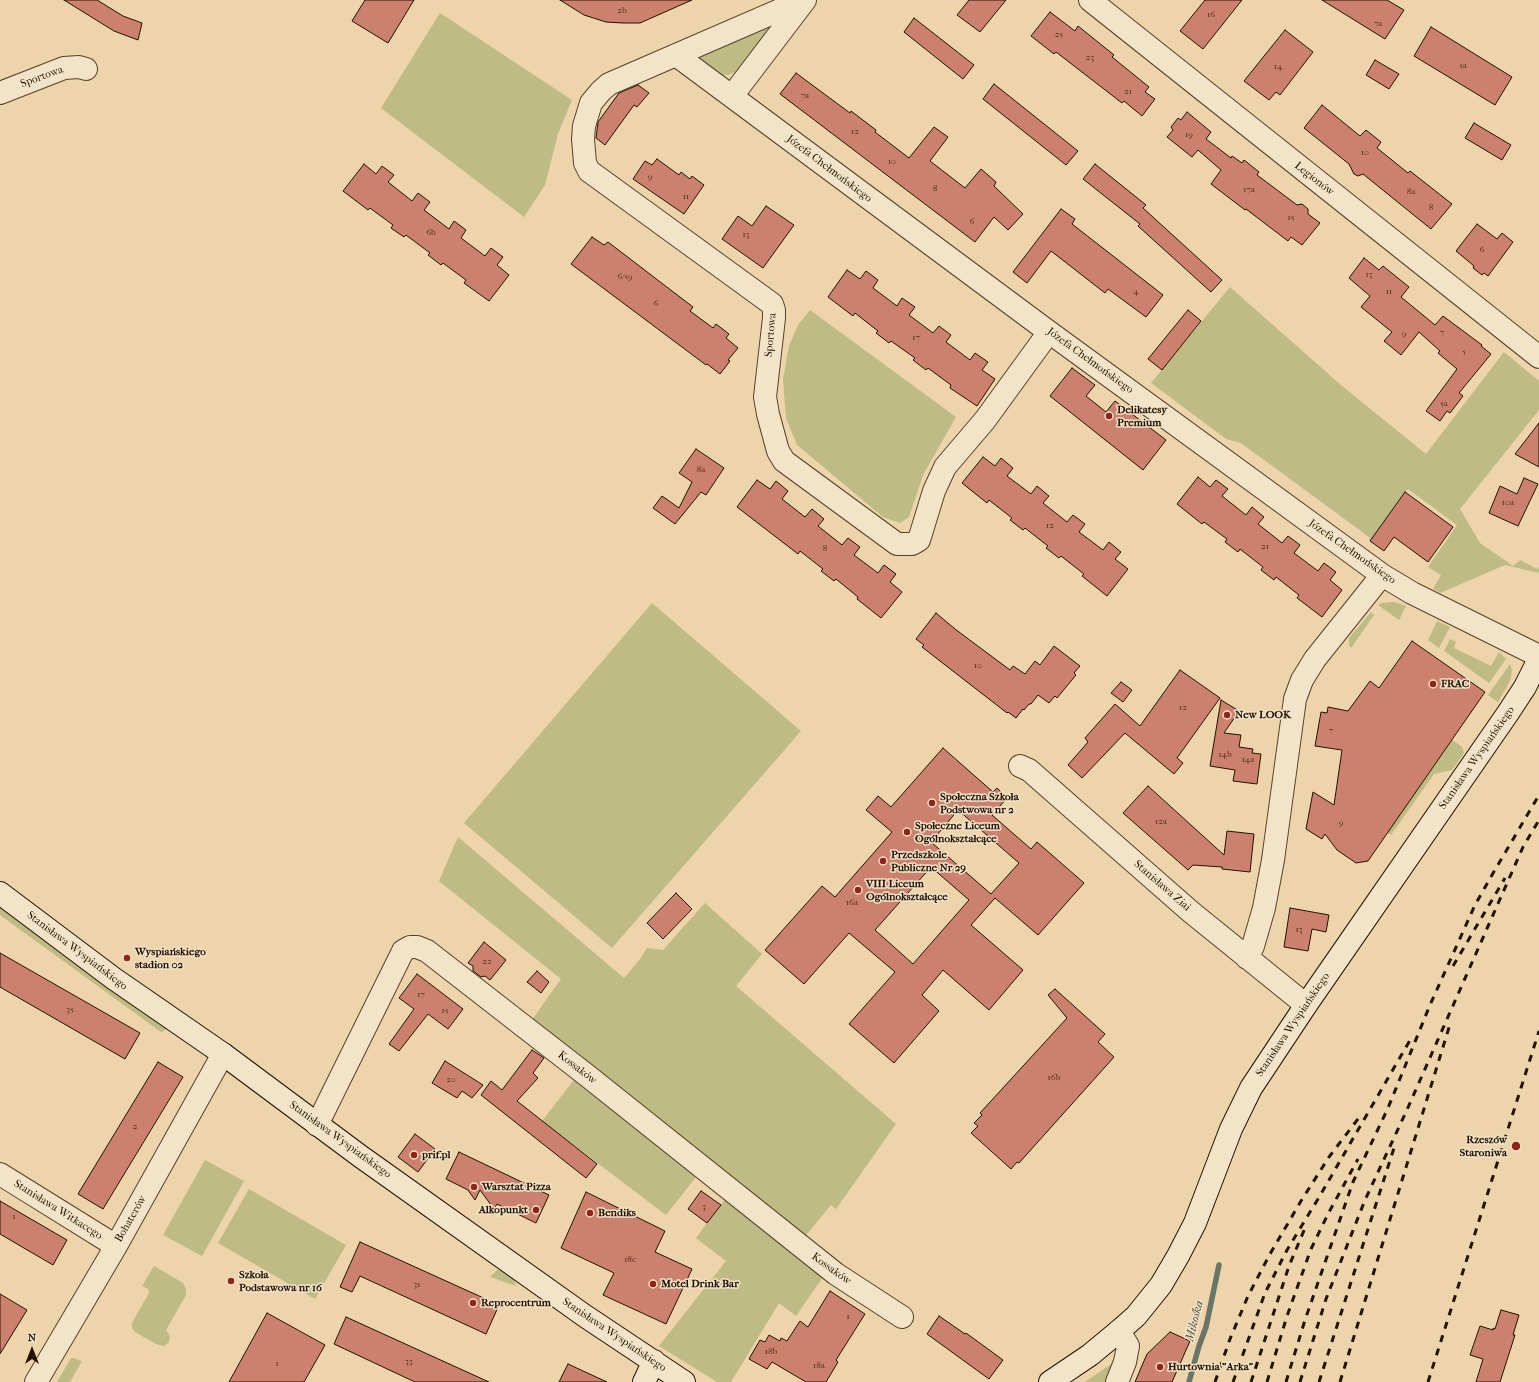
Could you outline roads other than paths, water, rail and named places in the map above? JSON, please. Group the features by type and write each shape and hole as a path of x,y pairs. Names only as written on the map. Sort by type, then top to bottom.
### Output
{"street":[{"name":"Sportowa","path":"804,0 609,84 591,103 584,126 585,163 589,171 772,304 774,318 765,396 768,414 778,451 784,461 897,544 912,544 919,540 934,491 945,467 985,420 1049,332"},
{"name":"Sportowa","path":"732,96 804,0"},
{"name":"Legionów","path":"1090,0 1539,357"},
{"name":"Józefa Chełmońskiego","path":"676,55 1049,332 1382,575 1412,593 1539,657"},
{"name":"Sportowa","path":"0,93 64,68 79,67 86,69"},
{"path":"1247,958 1253,946 1264,908 1273,860 1297,693 1302,680 1315,659 1382,575"},
{"name":"Stanisława Wyspiańskiego","path":"1050,1382 1090,1355 1120,1331 1136,1316 1161,1285 1195,1223 1231,1129 1251,1088 1306,1005 1508,713 1525,687 1539,657"},
{"name":"Stanisława Ziai","path":"1020,766 1030,770 1191,912 1306,1005"},
{"name":"Stanisława Wyspiańskiego","path":"0,893 113,978 223,1054 585,1316 684,1382"},
{"name":"Kossaków","path":"318,1124 403,950 410,947 417,947 427,951 836,1274 902,1317"},
{"name":"Bohaterów","path":"36,1382 116,1246 223,1054"},
{"name":"Stanisława Witkacego","path":"0,1174 116,1246"},
{"path":"1117,1382 1125,1362 1128,1346 1120,1331"},
{"path":"644,1382 654,1361"}],"waterway":[{"name":"Mikośka","path":"1189,1382 1206,1327 1219,1265"}],"railway":[{"path":"1286,1382 1305,1320 1353,1182 1388,1108 1430,1005 1475,905 1539,795"},
{"path":"1300,1382 1326,1299 1365,1200 1406,1112 1523,847 1539,820"},
{"path":"1453,966 1505,878"},
{"path":"1340,1382 1451,1021"},
{"path":"1428,1382 1539,1031"},
{"path":"1233,1382 1265,1293 1287,1250 1413,1035"},
{"path":"1215,1382 1230,1339 1248,1296 1270,1254 1329,1157 1361,1115"},
{"path":"1319,1382 1394,1148"},
{"path":"1267,1382 1287,1316 1311,1249 1358,1159"},
{"path":"1251,1382 1289,1266 1305,1228"}],"place":[{"name":"Delikatesy Premium","path":"1109,416"},
{"name":"FRAC","path":"1433,684"},
{"name":"New LOOK","path":"1227,715"},
{"name":"Społeczna Szkoła Podstwowa nr 2","path":"932,803"},
{"name":"Społeczne Liceum Ogólnokształcące","path":"907,832"},
{"name":"Przedszkole Publiczne Nr 29","path":"883,861"},
{"name":"VIII Liceum Ogólnokształcące","path":"858,890"},
{"name":"Wyspiańskiego stadion 02","path":"127,958"},
{"name":"Rzeszów Staroniwa","path":"1516,1146"},
{"name":"prif.pl","path":"414,1155"},
{"name":"Warsztat Pizza","path":"474,1187"},
{"name":"Alkopunkt","path":"536,1210"},
{"name":"Bendiks","path":"590,1213"},
{"name":"Szkoła Podstawowa nr 16","path":"231,1281"},
{"name":"Motel Drink Bar","path":"653,1284"},
{"name":"Reprocentrum","path":"473,1303"},
{"name":"Hurtownia \"Arka\"","path":"1160,1367"}]}
